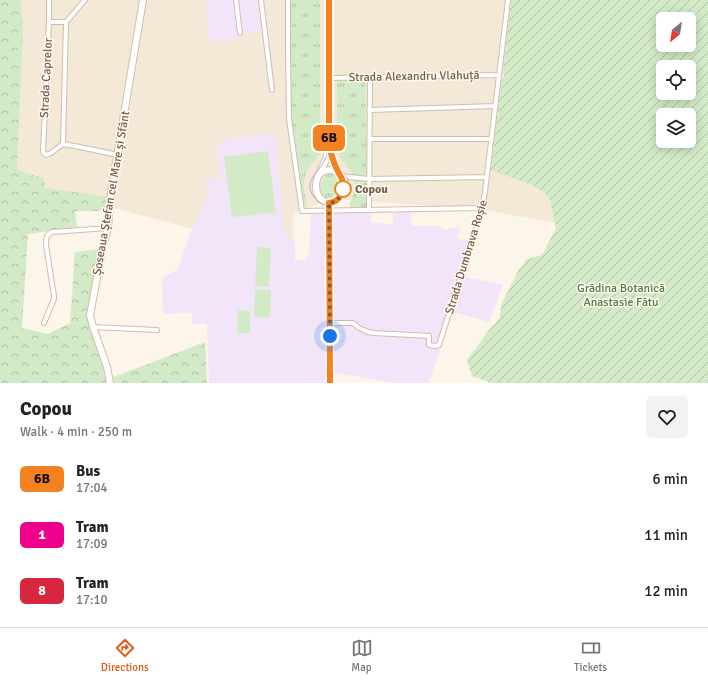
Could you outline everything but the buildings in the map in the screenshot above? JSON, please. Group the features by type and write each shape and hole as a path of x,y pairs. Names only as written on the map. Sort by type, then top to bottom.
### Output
{"main road":[{"name":"Șoseaua Ștefan cel Mare și Sfânt","path":"110,383 107,367 90,315 103,246 108,228 112,193 143,0"},
{"path":"329,0 329,147 317,181 316,189 318,194 326,203 336,202 342,194 343,185 329,147"},
{"path":"320,174 329,169 335,170 339,174"},
{"path":"329,203 330,383"}],"street":[{"name":"Strada Caprelor","path":"49,0 43,152 46,155 51,153 62,144"},
{"path":"85,0 66,22 62,144 118,155"},
{"path":"236,0 240,33"},
{"path":"261,0 272,90"},
{"path":"288,0 290,119 302,211 482,208"},
{"name":"Strada Dumbrava Roșie","path":"330,323 353,323 359,328 374,334 429,336 429,345 439,345 482,208 496,106 508,0"},
{"path":"49,22 66,22"},
{"name":"Strada Alexandru Vlahuță","path":"329,78 499,75"},
{"path":"369,210 370,78"},
{"path":"369,110 496,106"},
{"path":"369,139 491,139"},
{"path":"339,174 369,179 487,177"},
{"path":"44,323 54,299 46,245 47,235 52,232 108,228"},
{"path":"93,327 157,330"}],"shaded area":[{"name":"Copou","path":"0,0 708,0 708,248 669,244 480,209 334,199 293,213 293,240 227,238 2,179"},
{"path":"205,0 257,0 261,31 241,33 237,39 210,42"},
{"path":"275,133 285,233 295,242 295,260 306,260 309,254 311,214 372,212 371,222 393,225 393,213 411,212 411,226 440,226 441,228 448,230 449,228 460,228 457,239 469,240 458,275 503,285 489,322 447,310 437,343 442,346 428,383 394,383 339,373 326,373 325,383 209,383 207,324 192,324 192,313 163,314 162,279 178,270 189,236 208,195 206,179 220,178 217,146 222,141 230,138"}],"green space":[{"path":"0,0 21,0 23,30 17,170 44,178 45,188 110,197 107,211 75,211 77,227 28,234 22,328 48,334 70,323 75,252 99,249 88,323 107,367 109,383 0,383"},
{"path":"290,0 320,0 320,153 305,175 304,190 308,205 303,203 291,116"},
{"name":"Grădina Botanică Anastasie Fătu","path":"511,0 708,0 708,383 491,383 472,376 467,360 500,318 501,305 518,271 527,259 542,255 556,228 550,200 544,192 529,184 491,170 497,117 499,114 498,111 502,78 504,78"},
{"path":"365,79 367,206 350,207 349,204 354,191 355,181 353,174 340,157 338,150 337,82"},
{"path":"268,151 276,212 232,217 224,157"},
{"path":"331,173 337,179 339,188 336,196 329,199 322,195 320,186 323,178"},
{"path":"257,247 271,248 269,287 255,286"},
{"path":"255,289 271,290 270,318 254,317"},
{"path":"238,310 250,311 250,333 237,333"},
{"path":"205,342 207,383 112,383 111,378"}],"tram line":[{"path":"328,0 329,147 326,158 313,177 310,186 314,197 324,205 336,204 341,201 348,192 349,185 346,177 334,160 330,147 330,0"}],"bus line":[{"name":"6B","path":"329,0 329,147 343,185 342,194 336,202 329,203 330,383"}],"place":[{"name":"Copou","path":"343,189"}],"route":[{"path":"330,336 329,203 336,202 342,194 343,189"}]}
